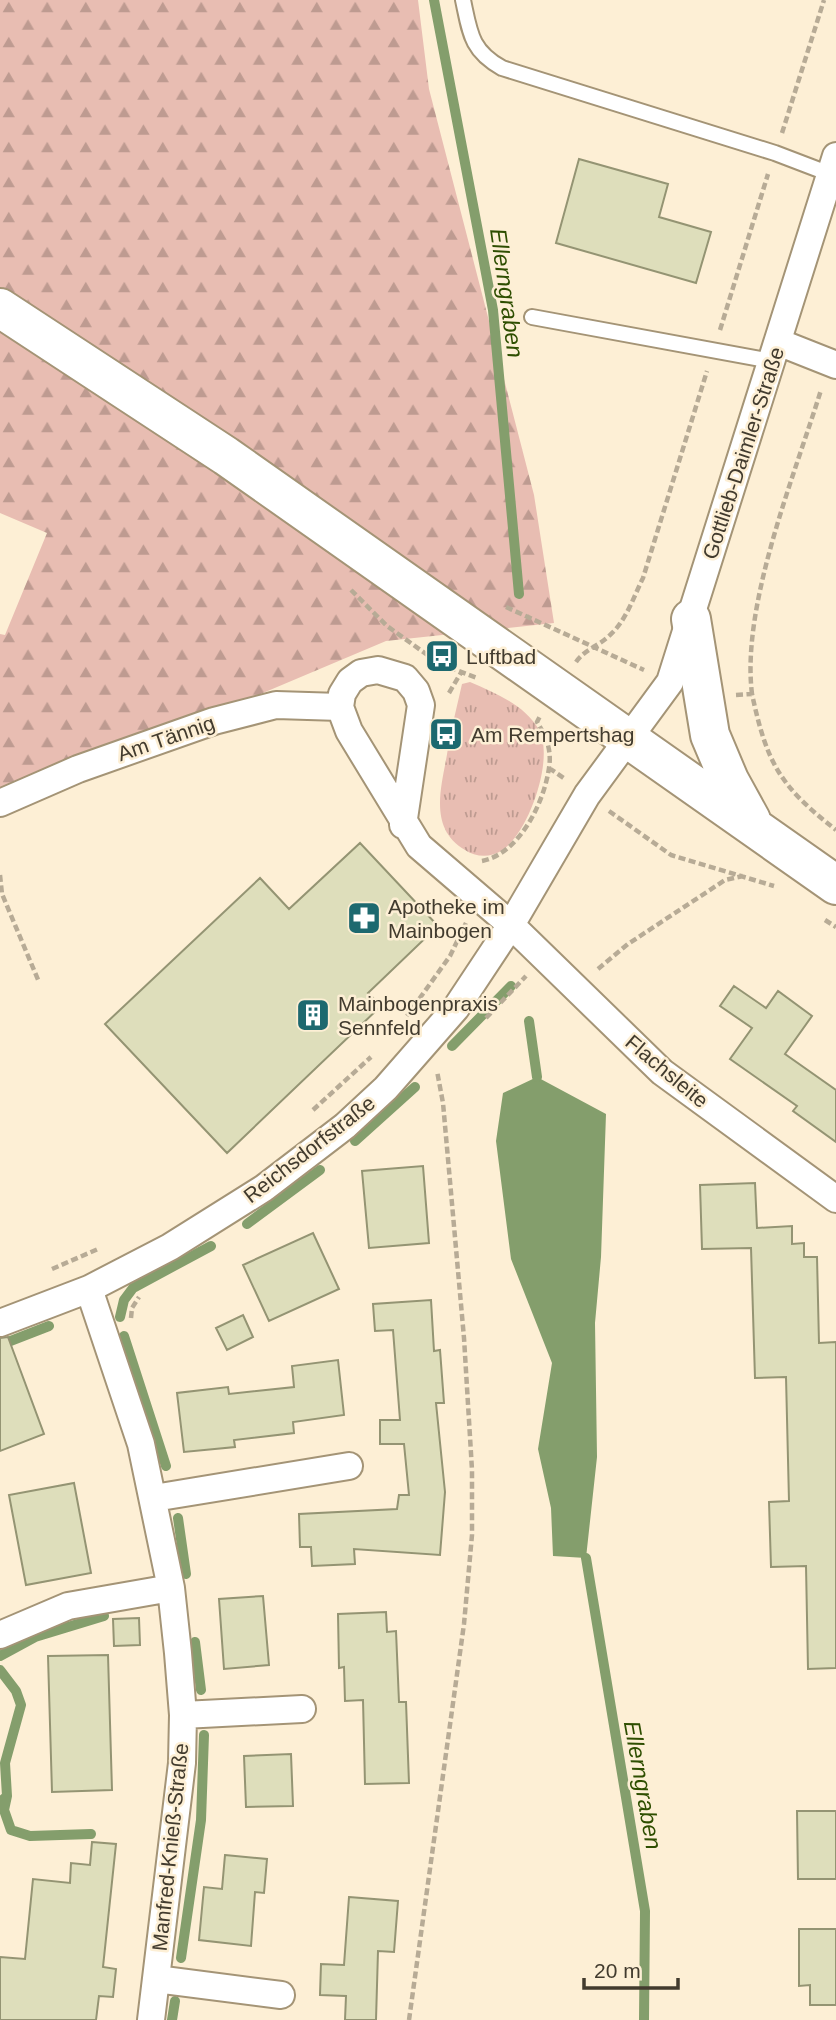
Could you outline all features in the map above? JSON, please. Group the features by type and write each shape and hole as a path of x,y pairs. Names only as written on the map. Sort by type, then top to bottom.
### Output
{"main road":[{"path":"0,308 226,456 756,828 825,899"},
{"path":"691,619 710,735 729,780 756,828"}],"street":[{"name":"Gottlieb-Daimler-Straße","path":"628,739 670,682 833,165"},
{"path":"775,351 833,363"},
{"path":"340,707 342,694 350,681 361,673 378,670 394,673 405,678 416,691 421,705 403,825"},
{"name":"Am Tännig","path":"0,803 78,769 214,721 276,705 340,707"},
{"name":"Flachsleite","path":"340,707 348,731 403,825 419,846 511,925 662,1072 836,1199"},
{"name":"Reichsdorfstraße","path":"0,1323 89,1289 170,1247 264,1188 345,1126 424,1045 456,1007 511,925 587,795 628,739"},
{"name":"Manfred-Knieß-Straße","path":"89,1289 132,1414 154,1498 171,1588 183,1715 182,1763 151,2020"},
{"path":"154,1498 349,1466"},
{"path":"0,1635 68,1606 171,1588"},
{"name":"Manfred-Knieß-Straße","path":"183,1715 302,1709"},
{"name":"Manfred-Knieß-Straße","path":"156,1979 281,1995"}],"lane":[{"path":"463,0 471,37 483,57 502,68 775,153 833,165"},
{"path":"532,317 713,351 775,351"}],"path":[{"path":"537,722 582,653 610,635 629,608 643,578 824,0"},
{"path":"752,694 749,669 752,638 764,578 833,363"},
{"path":"342,580 387,626 440,664 484,681"},
{"path":"448,696 462,671"},
{"path":"478,861 497,858 512,846 539,801 549,768 549,751 547,739 537,722 528,714"},
{"path":"587,795 671,855 780,888"},
{"path":"0,875 2,894 39,982"},
{"path":"574,988 628,944 725,880 744,876"},
{"path":"400,1024 450,956 478,897"},
{"path":"825,899 836,927"},
{"path":"480,1025 542,956"},
{"path":"409,2020 464,1625 472,1535 472,1470 464,1338 438,1073 424,1045"},
{"path":"310,1113 374,1055"},
{"path":"429,1086 444,1064"},
{"path":"40,1274 100,1248"},
{"path":"132,1324 132,1308 147,1291"}],"green space":[{"path":"0,0 418,0 429,89 534,495 554,623 386,641 194,722 0,795 0,634 5,635 47,533 0,513"},
{"path":"470,682 518,707 533,721 543,743 541,777 529,813 511,842 501,851 487,856 469,852 453,840 441,817 441,790 448,748 457,749 462,725 453,723 462,684"}],"shaded area":[{"path":"537,1077 606,1114 601,1257 595,1323 597,1457 586,1558 553,1556 551,1508 538,1449 552,1363 511,1259 496,1141 503,1093"}],"building":[{"path":"579,159 668,184 659,217 711,232 696,283 556,243"},
{"name":"Mainbogenpraxis Sennfeld","path":"360,843 438,926 368,993 381,1006 227,1153 105,1024 260,878 289,909"},
{"path":"734,986 766,1008 778,991 812,1016 785,1054 836,1090 836,1142 793,1111 797,1106 730,1059 752,1028 720,1006"},
{"path":"423,1166 429,1243 369,1248 362,1171"},
{"path":"755,1183 757,1228 792,1226 792,1244 804,1243 804,1257 817,1257 819,1343 836,1342 836,1668 808,1669 806,1566 771,1567 769,1502 789,1501 786,1377 755,1378 751,1248 702,1249 700,1185"},
{"path":"313,1233 339,1289 269,1321 243,1265"},
{"path":"431,1300 434,1351 440,1350 444,1403 436,1403 445,1492 440,1555 354,1549 355,1564 312,1566 311,1547 300,1547 299,1514 397,1509 399,1495 409,1495 404,1444 380,1444 380,1420 400,1420 393,1330 375,1331 373,1304"},
{"path":"243,1315 253,1337 227,1350 216,1328"},
{"path":"8,1337 44,1434 0,1451 0,1338"},
{"path":"338,1360 344,1415 293,1422 294,1433 234,1440 235,1447 184,1452 177,1393 228,1387 229,1394 294,1387 292,1366"},
{"path":"74,1483 91,1573 26,1585 9,1495"},
{"path":"263,1596 269,1665 224,1669 219,1599"},
{"path":"386,1612 387,1632 396,1631 399,1702 406,1702 409,1783 365,1784 363,1700 345,1701 344,1667 339,1668 338,1614"},
{"path":"139,1618 140,1645 114,1646 113,1619"},
{"path":"108,1655 112,1790 52,1792 48,1656"},
{"path":"291,1754 293,1806 246,1807 244,1756"},
{"path":"797,1811 836,1811 836,1879 798,1879"},
{"path":"92,1842 116,1844 103,1967 116,1969 113,1997 99,1996 96,2020 0,2020 0,1957 25,1959 33,1879 70,1883 71,1863 90,1865"},
{"path":"225,1855 267,1859 264,1893 255,1892 251,1946 199,1940 204,1887 222,1889"},
{"path":"349,1897 398,1901 394,1952 378,1951 376,2020 345,2020 346,1996 320,1995 321,1964 344,1965"},
{"path":"799,1929 836,1929 836,2005 810,2005 810,1985 799,1986"}],"waterway":[{"name":"Ellerngraben","path":"434,0 493,310 519,594"},
{"path":"452,1046 511,986"},
{"name":"Ellerngraben","path":"529,1021 537,1077"},
{"path":"355,1141 415,1087"},
{"path":"247,1224 320,1170"},
{"path":"120,1317 124,1300 133,1288 211,1246"},
{"path":"0,1345 49,1326"},
{"path":"124,1336 166,1466"},
{"path":"178,1518 186,1574"},
{"name":"Ellerngraben","path":"586,1558 645,1911 644,2020"},
{"path":"0,1656 35,1637 104,1616"},
{"path":"195,1642 201,1690"},
{"path":"0,1670 16,1691 21,1705 5,1763 7,1796 0,1802"},
{"path":"181,1958 201,1820 204,1735"},
{"path":"7,1796 4,1810 11,1830 30,1836 91,1834"},
{"path":"172,2020 175,2001"}],"place":[{"name":"Luftbad","path":"442,656"},
{"name":"Am Rempertshag","path":"446,734"},
{"name":"Apotheke im Mainbogen","path":"364,918"},
{"name":"Mainbogenpraxis Sennfeld","path":"313,1015"}]}
